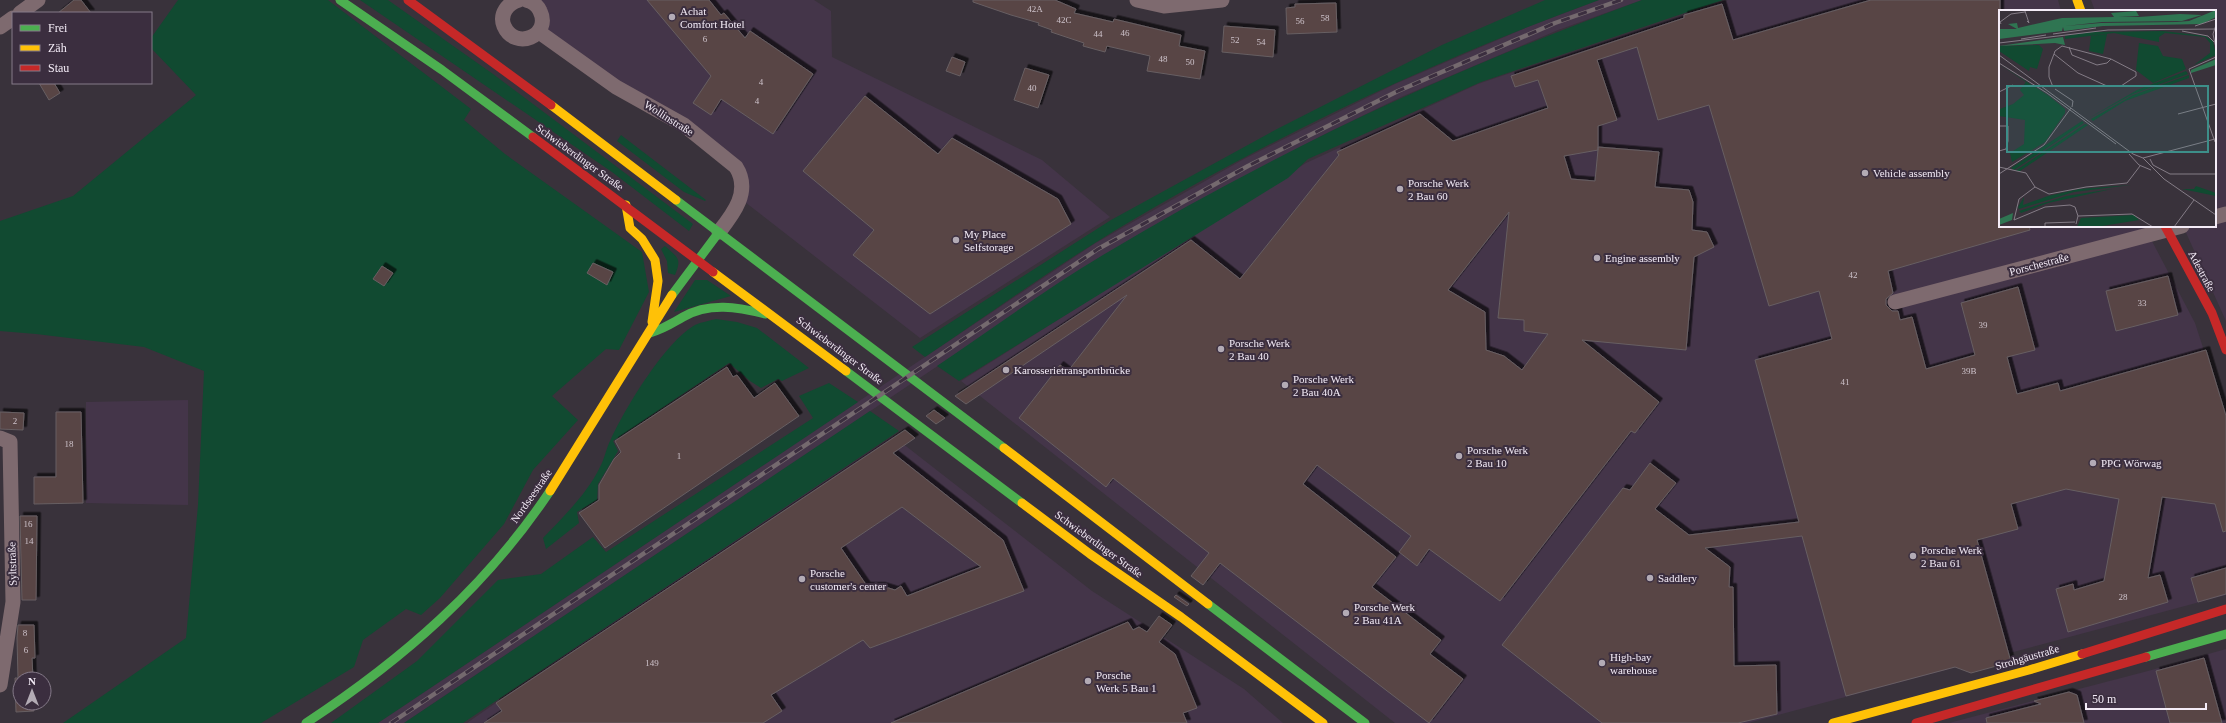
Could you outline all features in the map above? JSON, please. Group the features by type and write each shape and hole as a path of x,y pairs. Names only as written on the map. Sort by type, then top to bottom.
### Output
{"main road":[{"name":"Schwieberdinger Straße","path":"340,0 442,70 626,205 1090,554 1199,630 1323,723"},
{"name":"Schwieberdinger Straße","path":"408,0 719,232 1365,723"},
{"path":"2077,0 2081,10"},
{"path":"626,205 630,228 646,240 657,263 657,281 650,333 669,327 684,316 716,306 739,307 775,317"},
{"name":"Adestraße","path":"2166,228 2212,314 2226,350"},
{"name":"Nordseestraße","path":"306,723 347,697 415,645 493,567 516,538 550,489 650,333 678,284 696,258 719,232"},
{"name":"Strohgäustraße","path":"1833,723 2029,670 2226,609"},
{"path":"1916,723 2226,634"}],"street":[{"path":"21,12 38,0"},
{"path":"510,2 503,14 503,22 507,32 515,38 524,40 539,32 542,25 543,16 539,8 526,0"},
{"path":"1137,0 1164,6 1222,0"},
{"path":"0,27 12,19"},
{"name":"Wollinstraße","path":"539,32 616,86 684,126 736,167 741,175 741,199 719,232"},
{"path":"2216,217 2226,214"},
{"name":"Porschestraße","path":"1896,302 2166,228"},
{"name":"Syltstraße","path":"0,685 13,602 5,440"}],"shaded area":[{"path":"526,0 814,0 831,11 832,57 1042,160 1110,217 920,338 741,199 736,167 616,87 542,25"},
{"path":"1599,0 1642,0 1558,30 1401,97 1321,136 1185,208 1102,256 404,723 378,723 1094,244 1244,159 1395,84 1530,26"},
{"path":"1728,0 2058,0 2061,10 1999,10 1999,227 2145,227 2195,323 2226,418 2226,595 1748,723 1395,723 961,381 1306,163 1478,84"},
{"path":"2091,0 2226,0 2226,321 2183,227 2216,227 2216,10 2095,10"},
{"path":"188,400 188,505 86,503 86,402"},
{"path":"893,436 1092,591 1244,689 1283,723 467,723 671,581"},
{"path":"2226,649 2226,723 1949,723 2148,671"}],"green space":[{"path":"178,0 328,0 471,109 464,120 505,154 642,252 649,292 619,350 606,349 552,396 578,420 533,470 504,524 440,598 421,615 406,609 363,640 354,667 261,723 63,723 186,638 198,505 204,371 144,347 0,331 0,221 73,196 196,95 152,49 152,37"},
{"path":"360,0 388,0 493,74 693,224 689,231 612,172"},
{"path":"1545,0 1599,0 1535,24 1405,79 1277,140 1215,173 1095,243 925,357 912,347 1111,220 1277,129 1442,45"},
{"path":"1642,0 1723,0 1481,82 1308,159 1288,178 959,381 937,366 1082,268 1168,217 1233,181 1366,114 1434,83 1572,26"},
{"path":"621,135 706,200 705,201 684,192 617,141"},
{"path":"665,246 678,259 675,275 668,273 667,261 661,249"},
{"path":"695,280 707,280 731,296 674,312"},
{"path":"716,319 737,322 757,328 809,368 782,381 778,379 761,388 750,381 729,363 613,441 618,451 598,484 597,500 577,512 579,523 546,549 543,538 574,505 595,477 602,464 609,442 626,410 647,376 671,345 683,333 702,322"},
{"path":"829,383 858,402 378,723 331,723 417,661 498,580 541,574 593,537 606,552 813,418 799,396"},
{"path":"870,411 899,431 463,723 404,723"}],"building":[{"path":"74,0 81,0 90,12 59,12"},
{"path":"647,0 709,0 721,15 724,13 745,38 750,31 813,74 773,134 721,99 711,115 693,103 711,76"},
{"path":"973,0 1055,0 1076,9 1074,13 1113,22 1114,19 1181,35 1179,46 1205,51 1200,79 1147,71 1150,56 1107,46 1105,52 1083,46 1084,43 1051,32 1052,30 1038,25 1039,23 973,2"},
{"path":"1871,0 2000,0 1999,227 2029,227 2030,230 1888,271 1893,293 1886,299 1886,305 1892,311 1898,311 1900,320 1912,317 1926,369 1975,355 1961,303 2018,287 2035,350 2007,357 2017,394 2058,383 2060,391 2206,350 2226,416 2226,531 2223,532 2215,504 2162,497 2148,578 2160,575 2168,602 2068,632 2056,589 2073,584 2074,590 2104,581 2119,499 2066,489 2011,504 2018,529 1977,540 2011,662 1971,673 1955,667 1846,696 1802,536 1705,548 1730,567 1729,587 1733,587 1734,666 1776,665 1777,714 1738,723 1602,723 1502,645 1623,488 1630,490 1650,463 1676,483 1655,509 1689,535 1799,522 1755,360 1832,339 1819,291 1769,306 1709,105 1658,120 1637,47 1597,60 1617,120 1598,126 1598,147 1659,152 1655,187 1689,190 1693,202 1692,230 1707,232 1714,247 1694,257 1686,350 1582,340 1659,402 1635,433 1631,431 1500,601 1429,549 1417,566 1399,552 1411,536 1317,465 1303,484 1396,557 1372,587 1441,640 1430,654 1463,679 1429,723 1220,563 1203,585 1191,576 1209,553 1113,478 1106,487 1019,418 1060,365 1068,371 1127,295 966,404 955,396 1191,240 1240,279 1339,155 1337,152 1420,114 1453,141 1548,108 1538,80 1515,87 1511,76 1684,18 1684,15 1722,4 1733,40","holes":["1598,150 1595,181 1571,179 1564,156","1509,212 1498,318 1524,320 1524,331 1548,334 1522,370 1504,356 1486,350 1485,312 1448,290"]},
{"path":"1336,3 1337,32 1287,34 1286,8 1295,7 1295,4"},
{"path":"1224,26 1275,30 1273,57 1222,52"},
{"path":"952,57 965,62 960,76 946,71"},
{"path":"1025,68 1049,75 1038,108 1014,100"},
{"path":"40,84 55,84 60,93 49,100"},
{"name":"My Place Selfstorage","path":"865,96 938,154 952,138 1058,199 1071,224 930,314 853,255 874,230 803,171"},
{"path":"593,263 613,272 607,285 587,273"},
{"path":"382,266 393,273 384,286 373,279"},
{"path":"2168,276 2178,315 2116,331 2106,291"},
{"path":"727,367 733,377 737,375 754,398 775,383 799,416 605,548 579,513 599,500 599,485 614,459 621,452 615,441"},
{"path":"934,410 945,418 936,424 926,416"},
{"path":"0,412 24,413 23,430 0,429"},
{"path":"56,412 81,412 83,503 34,504 34,477 56,477"},
{"path":"905,430 915,438 893,453 1003,540 1024,591 870,648 863,640 771,695 782,711 763,723 484,723 502,711 496,703","holes":["902,507 981,567 907,596 901,586 895,590 882,586 867,586 841,548"]},
{"path":"20,516 37,516 36,600 22,600"},
{"path":"2226,568 2226,594 2198,602 2191,578"},
{"path":"1176,595 1189,604 1187,606 1174,597"},
{"name":"Porsche Werk 5 Bau 1","path":"1159,616 1172,625 1159,642 1175,654 1197,708 1183,713 1187,723 891,723 1128,622 1133,630 1139,627 1147,632"},
{"path":"18,625 34,625 35,658 32,658 33,671 18,671"},
{"path":"2204,658 2222,723 2170,723 2156,671"},
{"path":"2069,692 2077,695 2084,723 1987,723 1986,718 2041,704 2034,701"}],"railway":[{"path":"391,723 1098,249 1248,166 1398,91 1555,23 1621,0"}],"traffic: fast":[{"path":"340,0 442,70 533,137"},
{"path":"676,200 1004,448"},
{"path":"672,295 719,232"},
{"path":"650,333 664,328 693,312 703,309 724,307 744,309 765,314"},
{"path":"846,371 1022,503"},
{"path":"306,723 376,674 440,619 470,590 498,559 525,526 550,491"},
{"path":"1208,604 1365,723"},
{"path":"2146,657 2226,634"}],"traffic: slow":[{"path":"2077,0 2081,10"},
{"path":"551,105 676,200"},
{"path":"626,205 630,228 642,239 655,260 658,281 652,322"},
{"path":"713,272 846,371"},
{"path":"550,491 672,295"},
{"path":"1004,448 1208,604"},
{"path":"1022,503 1090,554 1181,617 1323,723"},
{"path":"1833,723 2029,670 2082,654"}],"traffic: jam":[{"path":"408,0 551,105"},
{"path":"533,137 713,272"},
{"path":"2166,227 2212,313 2226,350"},
{"path":"2082,654 2226,609"},
{"path":"1916,723 2146,657"}],"place":[{"name":"Achat Comfort Hotel","path":"672,17"},
{"name":"Vehicle assembly","path":"1865,173"},
{"name":"Porsche Werk 2 Bau 60","path":"1400,189"},
{"name":"My Place Selfstorage","path":"956,240"},
{"name":"Engine assembly","path":"1597,258"},
{"name":"Porsche Werk 2 Bau 40","path":"1221,349"},
{"name":"Karosserietransportbrücke","path":"1006,370"},
{"name":"Porsche Werk 2 Bau 40A","path":"1285,385"},
{"name":"Porsche Werk 2 Bau 10","path":"1459,456"},
{"name":"PPG Wörwag","path":"2093,463"},
{"name":"Porsche Werk 2 Bau 61","path":"1913,556"},
{"name":"Saddlery","path":"1650,578"},
{"name":"Porsche customer's center","path":"802,579"},
{"name":"Porsche Werk 2 Bau 41A","path":"1346,613"},
{"name":"High-bay warehouse","path":"1602,663"},
{"name":"Porsche Werk 5 Bau 1","path":"1088,681"}]}
